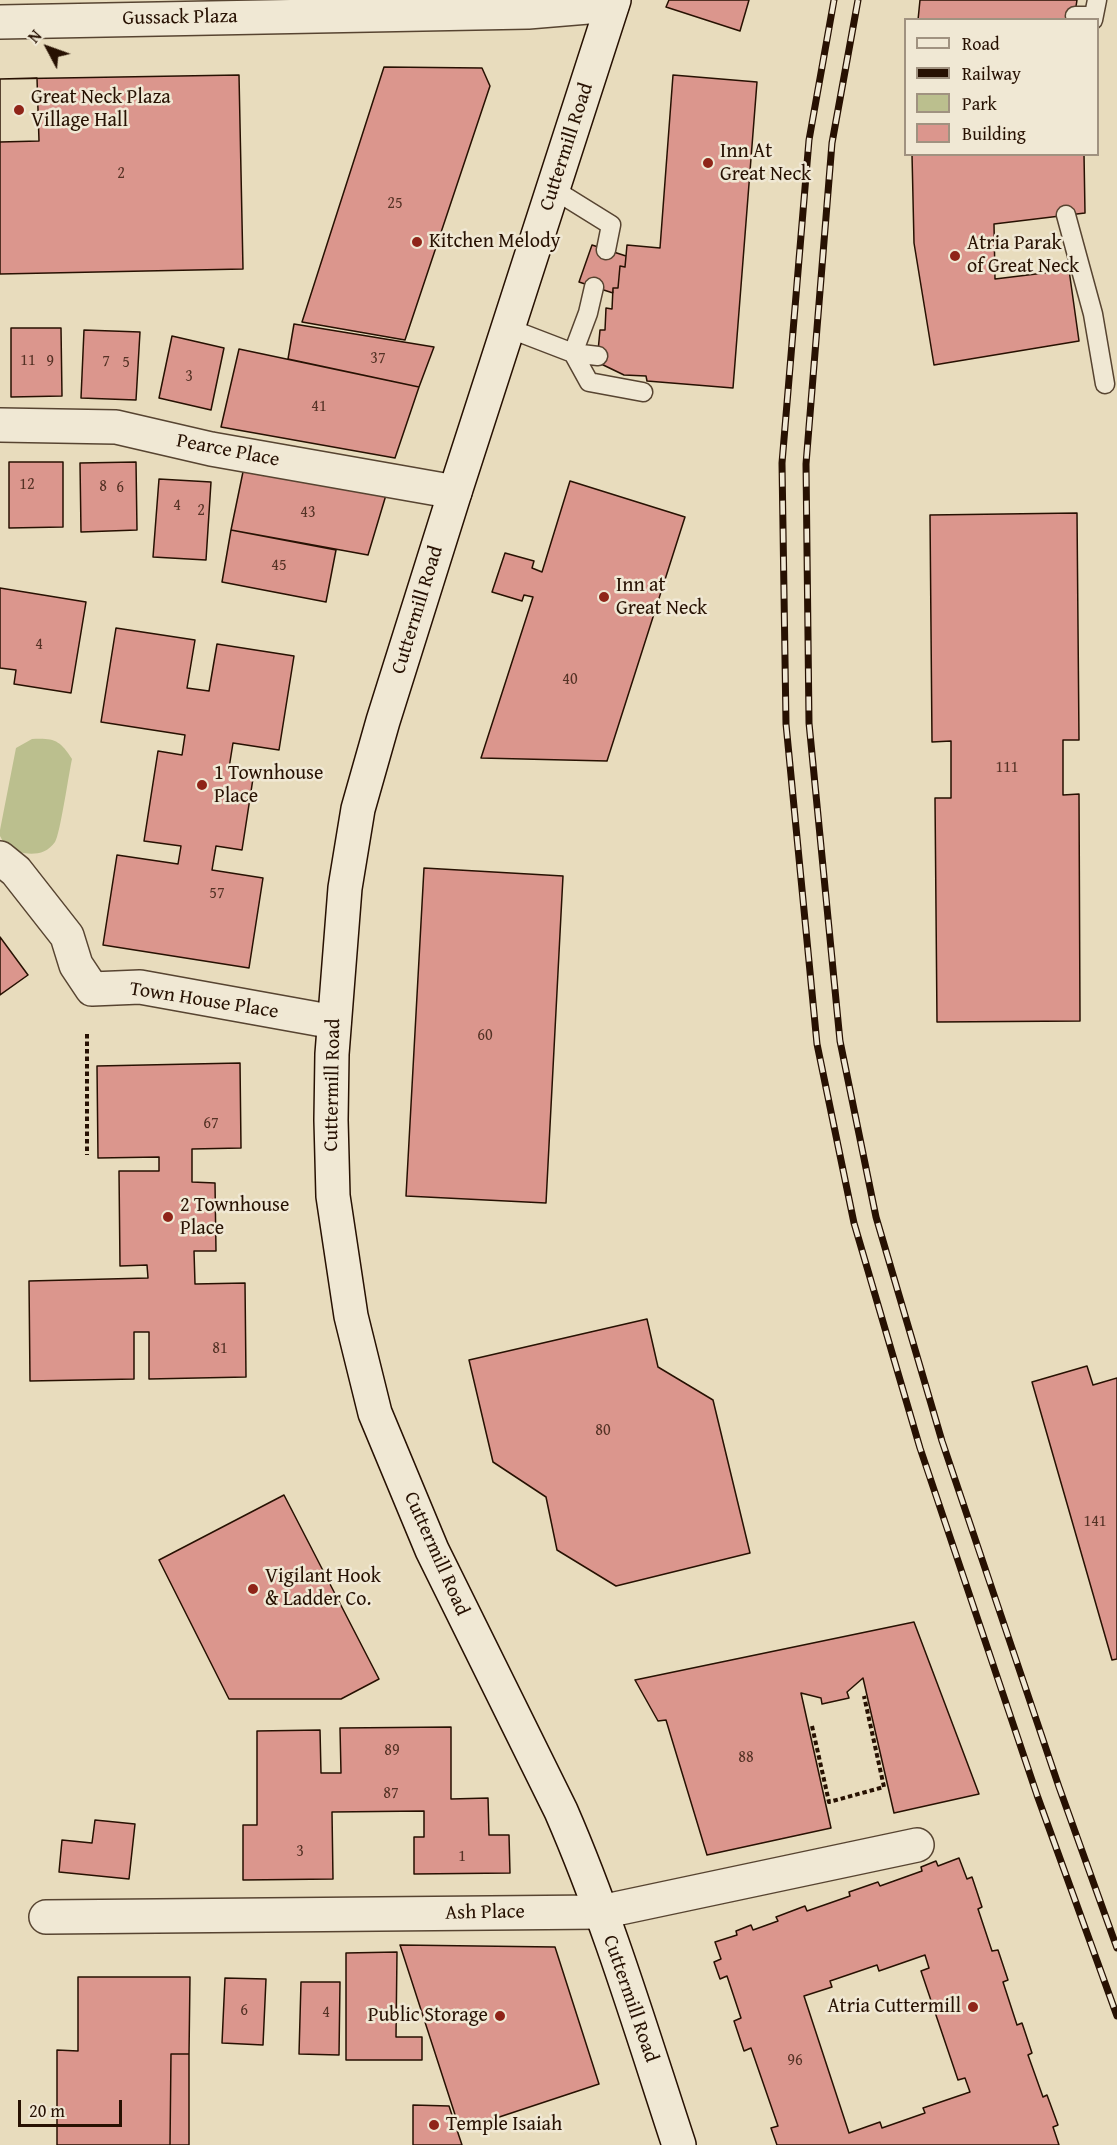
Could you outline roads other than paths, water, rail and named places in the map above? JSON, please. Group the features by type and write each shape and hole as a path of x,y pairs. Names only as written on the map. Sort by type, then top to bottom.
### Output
{"street":[{"name":"Gussack Plaza","path":"0,22 528,12 613,3"},
{"name":"Cuttermill Road","path":"613,3 455,492 383,721 358,809 345,888 334,1022 331,1120 333,1196 351,1316 375,1413 432,1550 561,1811 601,1912 679,2145"},
{"name":"Pearce Place","path":"0,425 116,427 211,449 455,492"},
{"name":"Town House Place","path":"0,858 16,871 67,936 76,965 92,989 141,987 334,1022"},
{"name":"Ash Place","path":"46,1917 601,1912 917,1845"}],"lane":[{"path":"553,189 611,225 606,250"},
{"path":"1066,215 1084,315 1105,384"},
{"path":"594,287 588,313 573,353 589,382 643,392"},
{"path":"508,328 573,353 598,356"}],"railway":[{"path":"834,0 809,140 782,463 786,724 817,1044 854,1223 920,1448 1037,1795 1117,2016"},
{"path":"858,0 832,143 806,464 809,723 840,1041 876,1217 942,1441 1059,1787 1117,1948"}],"place":[{"name":"Great Neck Plaza Village Hall","path":"19,110"},
{"name":"Inn At Great Neck","path":"708,163"},
{"name":"Kitchen Melody","path":"417,242"},
{"name":"Atria Parak of Great Neck","path":"955,256"},
{"name":"Inn at Great Neck","path":"604,597"},
{"name":"1 Townhouse Place","path":"202,785"},
{"name":"2 Townhouse Place","path":"168,1217"},
{"name":"Vigilant Hook & Ladder Co.","path":"253,1589"},
{"name":"Atria Cuttermill","path":"973,2007"},
{"name":"Public Storage","path":"500,2016"},
{"name":"Temple Isaiah","path":"434,2125"}]}
